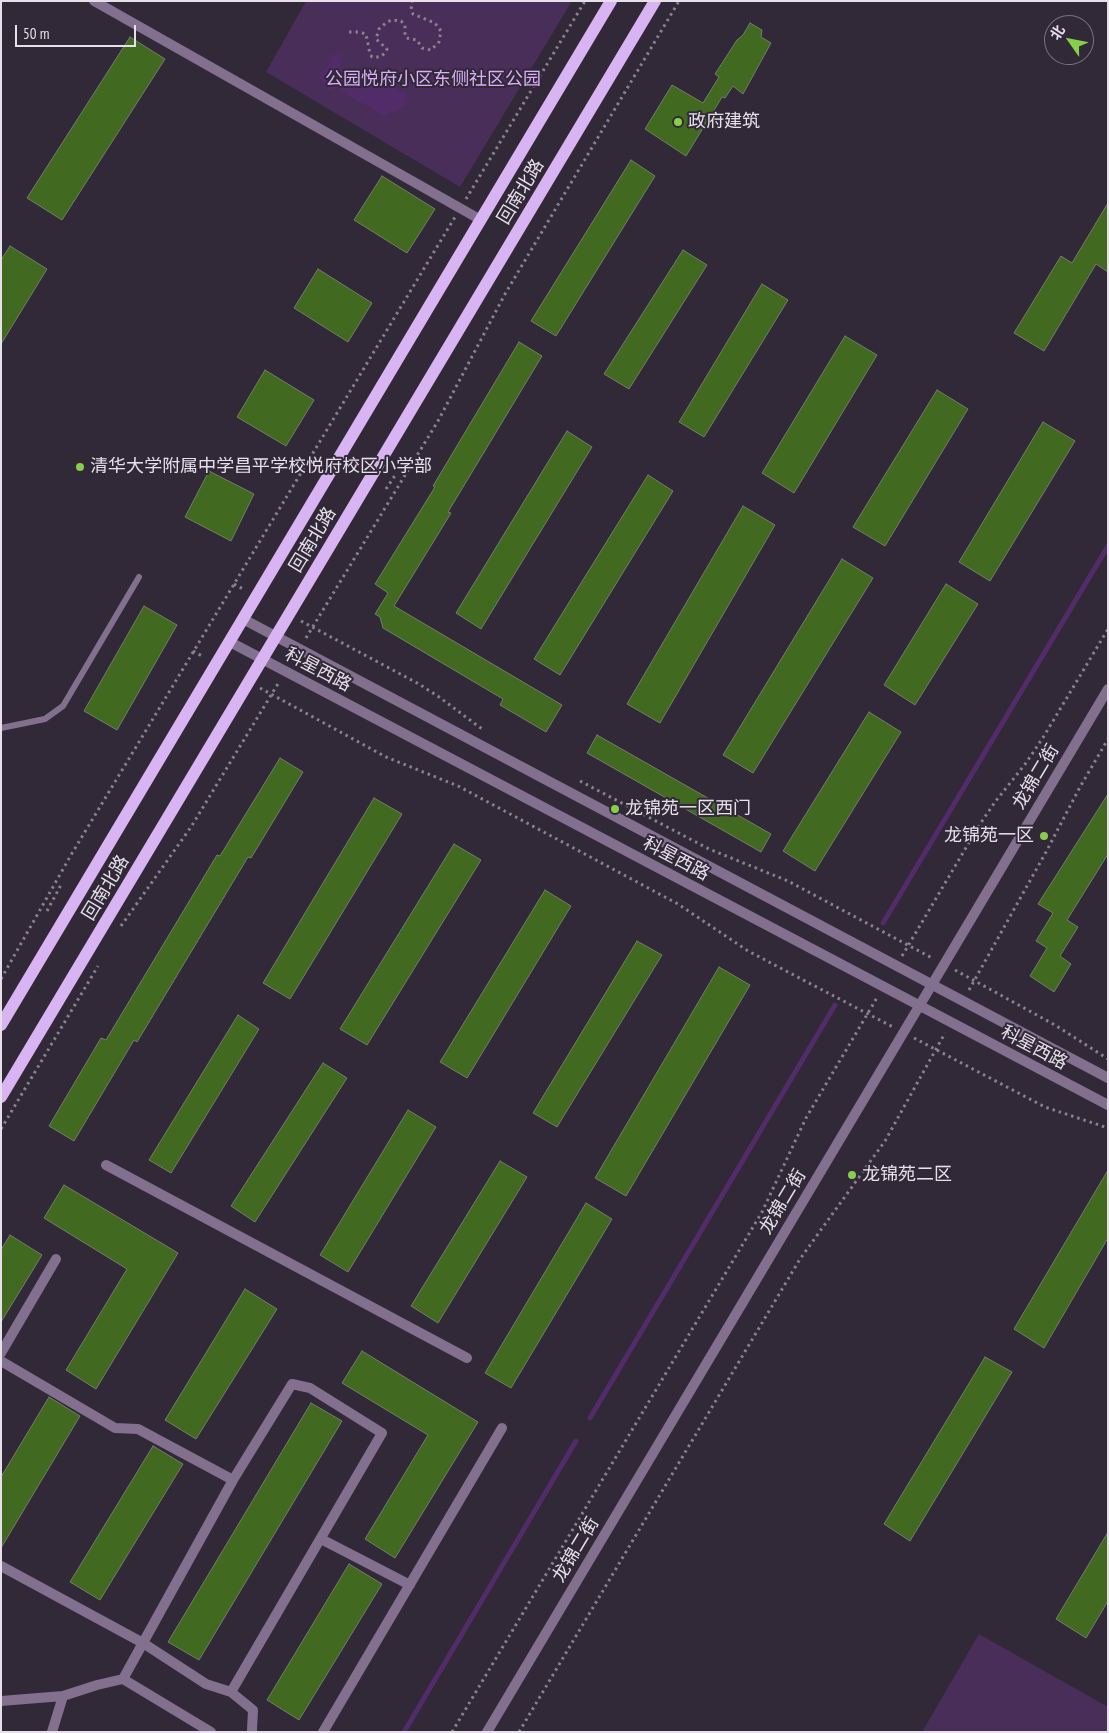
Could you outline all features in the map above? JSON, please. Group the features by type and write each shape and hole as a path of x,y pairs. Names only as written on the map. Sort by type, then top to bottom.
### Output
{"main road":[{"name":"回南北路","path":"1,1025 611,1"},
{"name":"回南北路","path":"1,1097 655,1"}],"street":[{"path":"94,1 481,220"},
{"name":"科星西路","path":"243,619 1108,1078"},
{"name":"科星西路","path":"230,642 1108,1105"},
{"name":"龙锦二街","path":"487,1732 1108,689"},
{"path":"106,1165 467,1358"},
{"path":"1,1353 56,1259"},
{"path":"1,1361 115,1428 138,1430 233,1480"},
{"path":"123,1679 233,1480 292,1384 310,1388 382,1433 231,1692"},
{"path":"323,1732 502,1428"},
{"path":"321,1538 410,1585"},
{"path":"1,1566 143,1643 206,1684 231,1692 253,1710 251,1731"},
{"path":"1,1701 63,1696 97,1684 123,1679 211,1732"},
{"path":"52,1732 63,1696"}],"lane":[{"path":"1,728 44,719 62,706 138,577"}],"path":[{"path":"349,32 366,34 370,54 372,57 380,56 385,54 387,49 376,39 379,29 392,20 400,21 406,25 406,38 417,40 422,48 431,50 437,46 441,39 441,31 435,24 413,14 411,10 412,1"},
{"path":"1,980 71,855 585,1"},
{"path":"334,592 438,421 505,294 679,1"},
{"path":"386,489 396,474"},
{"path":"896,965 980,824 994,802 1036,749 1108,629"},
{"path":"329,636 419,684 485,732"},
{"path":"288,704 386,757 458,786 678,904 748,951 1045,1107 1108,1128"},
{"path":"121,927 191,827 254,723"},
{"path":"963,1001 1108,739"},
{"path":"571,777 709,849 788,881 1055,1025 1108,1059"},
{"path":"47,911 62,883"},
{"path":"1,1129 101,961"},
{"path":"452,1732 762,1212 806,1118 884,987"},
{"path":"519,1732 800,1259 886,1141 951,1022"}],"green space":[{"name":"公园悦府小区东侧社区公园","path":"306,1 572,1 460,187 266,72"},
{"path":"979,1634 1108,1707 1108,1732 922,1732"}],"shaded area":[{"path":"341,54 340,71 343,83 366,89 377,73 388,75 396,90 406,92 407,105 384,116 336,88 328,91 318,75 329,64 330,55"}],"building":[{"path":"750,23 762,30 761,37 771,43 743,94 733,86 725,98 722,97 686,156 645,129 672,85 703,103 719,77 715,74"},
{"path":"130,37 165,59 62,220 27,198"},
{"path":"631,160 655,176 556,336 531,321"},
{"path":"382,176 435,209 407,253 354,220"},
{"path":"1108,203 1108,272 1096,264 1044,351 1014,333 1061,256 1072,263"},
{"path":"10,246 47,269 1,344 1,260"},
{"path":"683,250 707,265 629,389 604,374"},
{"path":"318,269 372,303 348,342 294,308"},
{"path":"762,284 788,300 704,437 679,422"},
{"path":"845,336 877,355 794,493 762,473"},
{"path":"519,342 542,356 448,512 451,513 394,606 562,705 546,732 500,705 503,699 383,628 380,617 375,614 388,593 375,584 435,487 433,486"},
{"path":"265,370 314,400 286,446 237,417"},
{"path":"937,390 968,409 885,546 853,527"},
{"path":"1043,422 1075,441 990,581 959,562"},
{"path":"567,431 592,447 481,629 456,613"},
{"path":"209,471 254,494 231,541 185,517"},
{"path":"648,475 673,491 560,675 534,659"},
{"path":"743,506 775,525 660,723 627,704"},
{"path":"842,559 873,578 753,773 723,755"},
{"path":"946,584 978,604 915,705 884,685"},
{"path":"144,606 177,625 117,730 84,711"},
{"path":"869,712 901,732 815,871 783,851"},
{"path":"597,735 771,834 761,852 587,753"},
{"path":"280,758 303,772 251,858 248,857 137,1042 134,1040 74,1141 49,1126 101,1038 106,1040 217,855 220,856"},
{"path":"1108,794 1108,854 1067,920 1078,927 1060,956 1071,964 1054,992 1030,976 1047,948 1036,941 1053,913 1038,904"},
{"path":"374,798 402,814 290,999 263,983"},
{"path":"454,844 481,860 367,1045 340,1029"},
{"path":"545,890 571,906 467,1078 440,1062"},
{"path":"637,941 662,955 557,1127 533,1113"},
{"path":"719,967 750,985 626,1196 595,1178"},
{"path":"238,1015 259,1029 171,1173 149,1160"},
{"path":"323,1063 347,1078 255,1222 231,1206"},
{"path":"408,1110 436,1127 348,1272 320,1255"},
{"path":"500,1161 527,1177 438,1323 411,1306"},
{"path":"1108,1170 1108,1238 1044,1348 1014,1329"},
{"path":"64,1185 178,1253 96,1389 66,1370 127,1269 44,1218"},
{"path":"586,1203 612,1219 511,1388 485,1373"},
{"path":"10,1235 42,1255 1,1322 1,1250"},
{"path":"245,1289 277,1309 196,1439 165,1420"},
{"path":"362,1351 478,1422 395,1558 365,1539 428,1435 342,1383"},
{"path":"985,1357 1012,1372 910,1541 884,1524"},
{"path":"49,1397 80,1416 1,1548 1,1477"},
{"path":"311,1403 342,1421 199,1660 168,1642"},
{"path":"153,1446 183,1464 100,1600 70,1582"},
{"path":"1108,1532 1108,1601 1086,1638 1056,1619"},
{"path":"349,1564 382,1584 299,1720 267,1700"}],"waterway":[{"path":"883,923 1108,546"},
{"path":"590,1418 835,1005"},
{"path":"404,1732 576,1441"}],"place":[{"name":"政府建筑","path":"678,122"},
{"name":"清华大学附属中学昌平学校悦府校区小学部","path":"80,467"},
{"name":"龙锦苑一区西门","path":"615,809"},
{"name":"龙锦苑一区","path":"1044,836"},
{"name":"龙锦苑二区","path":"852,1175"}]}
